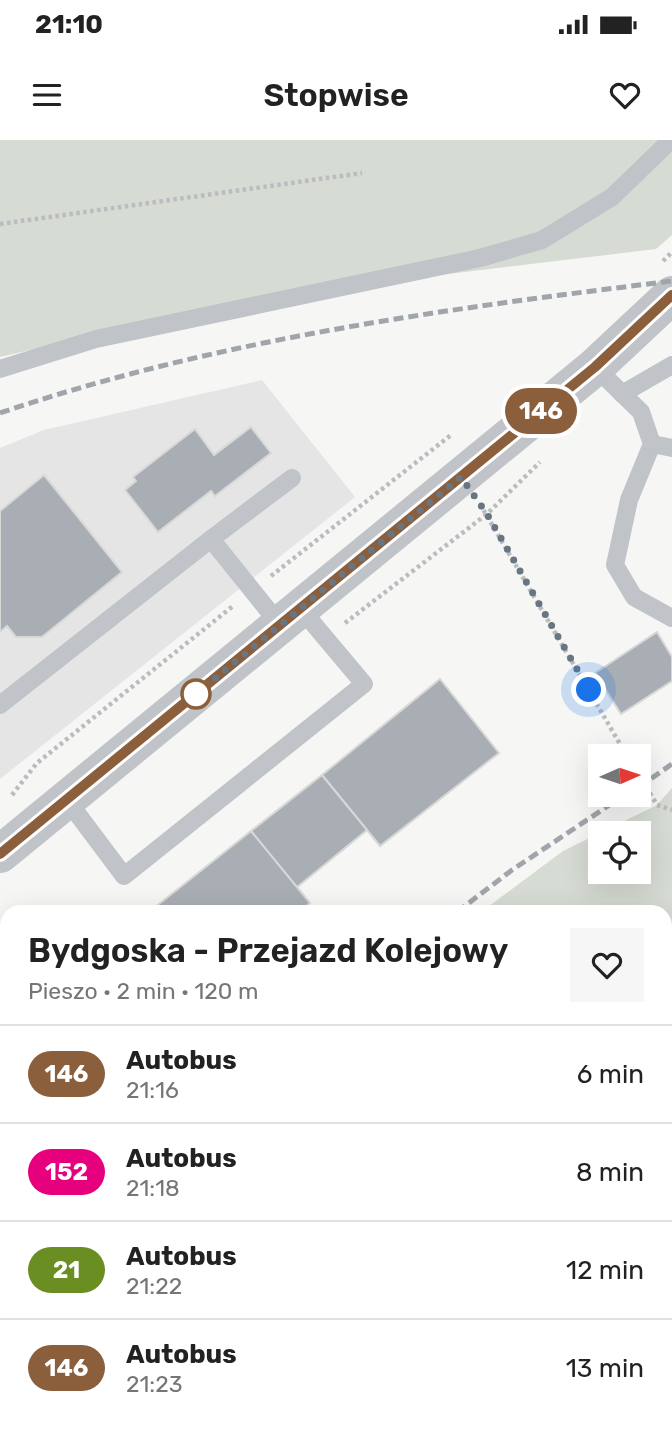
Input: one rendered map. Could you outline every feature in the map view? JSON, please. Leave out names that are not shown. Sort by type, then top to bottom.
[{"type":"street","points":[[0,854],[595,367],[663,282]]},
{"type":"lane","points":[[0,369],[96,339],[480,258],[542,240],[612,197],[671,140]]},
{"type":"lane","points":[[622,394],[672,365]]},
{"type":"lane","points":[[595,367],[641,412],[652,443],[629,500],[615,565],[634,597],[672,618]]},
{"type":"lane","points":[[652,443],[672,448]]},
{"type":"lane","points":[[0,705],[292,478]]},
{"type":"lane","points":[[67,800],[124,876],[363,684],[290,617],[252,590],[211,539]]},
{"type":"path","points":[[0,224],[362,173]]},
{"type":"path","points":[[663,282],[672,253]]},
{"type":"path","points":[[8,800],[37,764],[252,590],[452,434]]},
{"type":"path","points":[[461,477],[487,514],[620,744]]},
{"type":"path","points":[[651,795],[657,805],[672,810]]},
{"type":"shaded area","points":[[0,140],[672,140],[672,235],[656,249],[266,296],[0,357]]},
{"type":"shaded area","points":[[262,380],[355,497],[0,779],[0,448],[44,430]]},
{"type":"shaded area","points":[[672,788],[672,905],[490,905],[563,851],[588,839],[588,884],[651,884],[651,821],[624,821],[657,805]]},
{"type":"building","points":[[251,427],[271,453],[215,496],[211,491],[158,532],[125,490],[136,481],[133,477],[195,429],[214,455]]},
{"type":"building","points":[[44,475],[122,572],[42,637],[16,637],[7,626],[0,632],[0,511]]},
{"type":"building","points":[[657,632],[672,657],[672,681],[621,714],[595,673]]},
{"type":"building","points":[[440,679],[499,753],[380,846],[322,775]]},
{"type":"building","points":[[322,775],[367,830],[296,888],[251,831]]},
{"type":"building","points":[[251,831],[310,903],[308,905],[158,905]]},
{"type":"railway","points":[[0,413],[82,387],[249,346],[417,316],[672,281]]},
{"type":"railway","points":[[651,779],[672,764]]},
{"type":"railway","points":[[466,905],[512,870],[606,807]]},
{"type":"bus line","name":"146","points":[[0,854],[595,367],[672,295]]},
{"type":"route","points":[[196,694],[461,477],[487,514],[589,690]]}]
